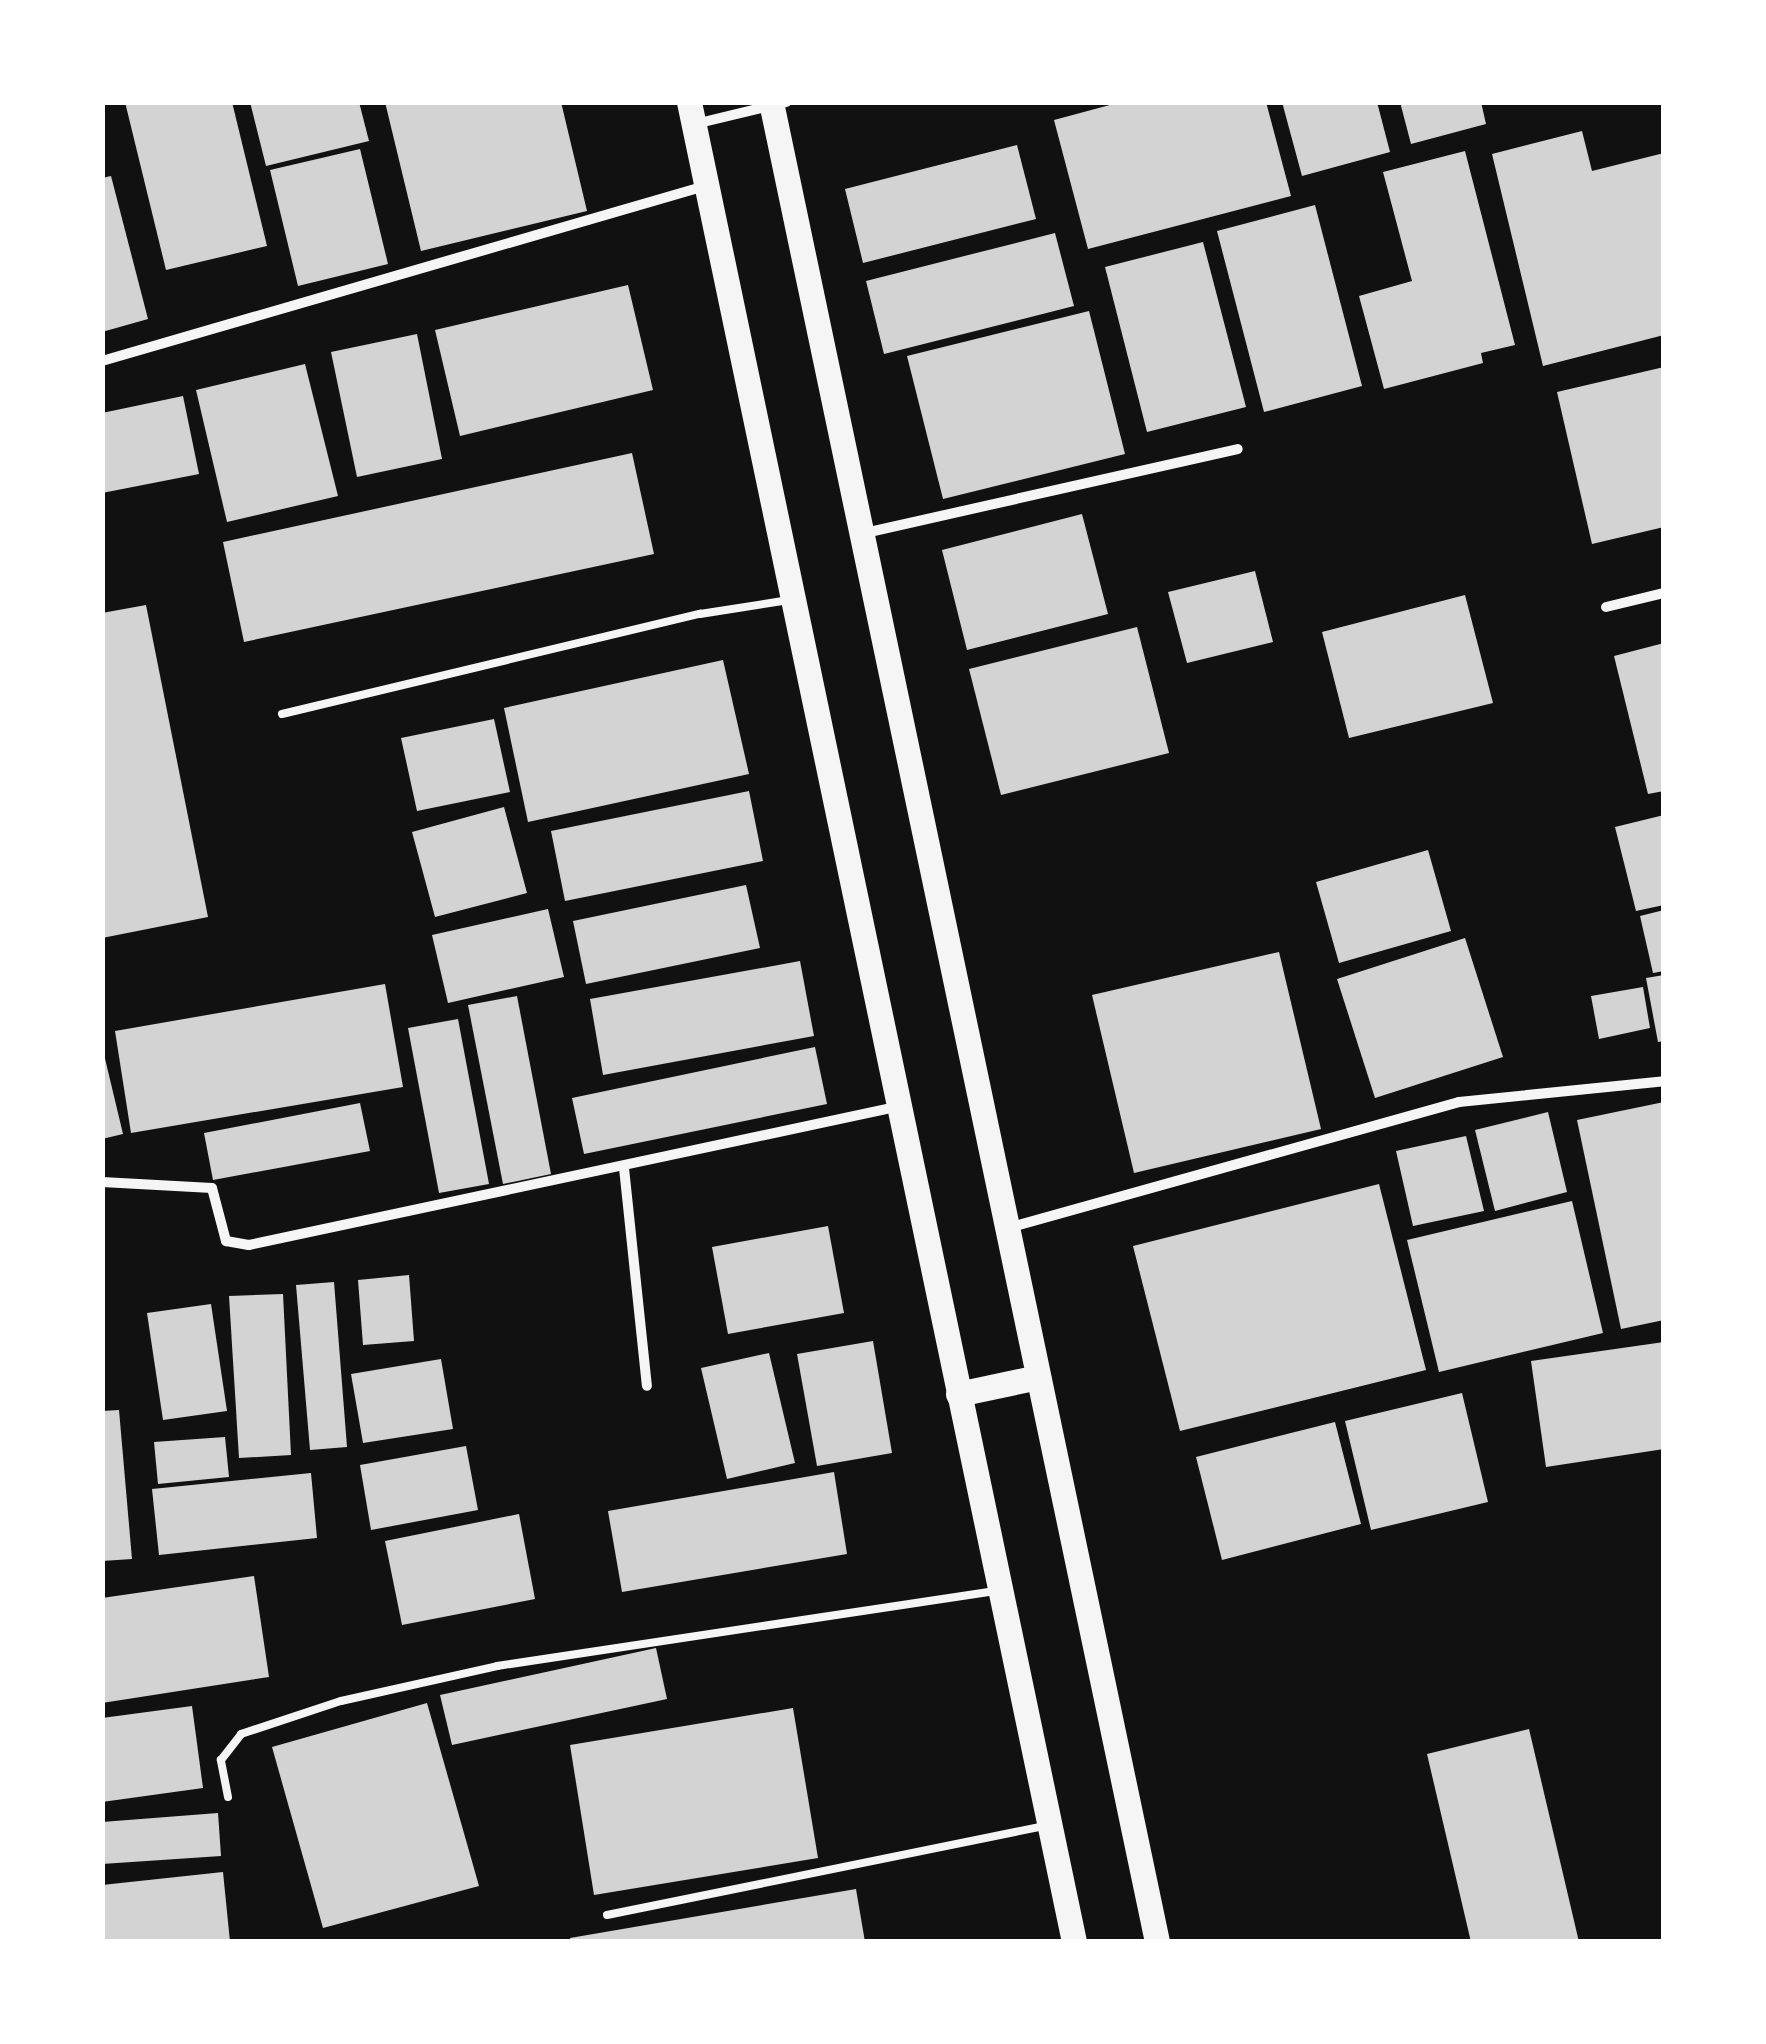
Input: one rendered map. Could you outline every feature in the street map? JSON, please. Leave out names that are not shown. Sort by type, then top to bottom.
[{"type":"main road","points":[[777,104],[859,534],[1157,1942]]},
{"type":"main road","points":[[691,113],[1074,1942]]},
{"type":"main road","points":[[958,1394],[1038,1377]]},
{"type":"street","points":[[691,113],[777,104]]},
{"type":"street","points":[[102,361],[704,186]]},
{"type":"street","points":[[859,534],[1238,449]]},
{"type":"street","points":[[1606,608],[1664,593]]},
{"type":"street","points":[[1004,1229],[1460,1102],[1664,1082]]},
{"type":"street","points":[[102,1182],[212,1188],[226,1241],[249,1245],[624,1168],[896,1106]]},
{"type":"street","points":[[624,1168],[647,1386]]},
{"type":"lane","points":[[282,714],[700,614],[793,600]]},
{"type":"lane","points":[[228,1797],[221,1760],[241,1734],[341,1701],[497,1666],[1000,1590]]},
{"type":"lane","points":[[607,1915],[1050,1826]]},
{"type":"building","points":[[125,102],[232,102],[267,246],[166,270]]},
{"type":"building","points":[[250,102],[359,102],[369,141],[266,166]]},
{"type":"building","points":[[385,102],[561,102],[587,211],[421,251]]},
{"type":"building","points":[[1121,102],[1266,102],[1291,196],[1088,249],[1054,120]]},
{"type":"building","points":[[1282,102],[1377,102],[1390,152],[1302,176]]},
{"type":"building","points":[[1400,102],[1481,102],[1486,124],[1411,144]]},
{"type":"building","points":[[1582,131],[1592,171],[1664,153],[1664,335],[1543,366],[1492,154]]},
{"type":"building","points":[[1017,145],[1036,219],[863,263],[845,189]]},
{"type":"building","points":[[360,149],[388,264],[298,286],[270,170]]},
{"type":"building","points":[[1465,151],[1515,345],[1481,353],[1483,363],[1384,389],[1359,296],[1412,281],[1383,172]]},
{"type":"building","points":[[111,176],[148,319],[102,332],[102,178]]},
{"type":"building","points":[[1315,205],[1362,386],[1264,412],[1217,231]]},
{"type":"building","points":[[1055,233],[1074,306],[884,354],[866,281]]},
{"type":"building","points":[[1203,242],[1246,407],[1147,432],[1105,267]]},
{"type":"building","points":[[628,285],[653,390],[460,436],[435,330]]},
{"type":"building","points":[[1089,311],[1125,454],[943,499],[907,356]]},
{"type":"building","points":[[417,334],[442,459],[357,477],[331,352]]},
{"type":"building","points":[[305,364],[338,496],[227,522],[196,390]]},
{"type":"building","points":[[1664,367],[1664,527],[1592,544],[1557,392]]},
{"type":"building","points":[[183,396],[199,474],[102,493],[102,413]]},
{"type":"building","points":[[632,453],[654,554],[244,642],[223,542]]},
{"type":"building","points":[[1082,514],[1108,614],[967,650],[942,550]]},
{"type":"building","points":[[1255,571],[1273,642],[1187,663],[1168,592]]},
{"type":"building","points":[[1465,595],[1493,703],[1349,738],[1322,632]]},
{"type":"building","points":[[146,605],[208,917],[102,938],[102,613]]},
{"type":"building","points":[[1137,627],[1169,753],[1001,795],[969,669]]},
{"type":"building","points":[[1664,643],[1664,791],[1648,794],[1614,656]]},
{"type":"building","points":[[723,660],[749,774],[528,822],[504,708]]},
{"type":"building","points":[[494,719],[510,792],[417,811],[401,738]]},
{"type":"building","points":[[749,791],[763,861],[565,901],[551,831]]},
{"type":"building","points":[[504,807],[527,893],[435,917],[412,832]]},
{"type":"building","points":[[1664,815],[1664,905],[1636,911],[1615,827]]},
{"type":"building","points":[[1428,850],[1451,931],[1339,963],[1316,882]]},
{"type":"building","points":[[746,885],[760,948],[586,984],[573,921]]},
{"type":"building","points":[[548,909],[564,977],[448,1003],[432,935]]},
{"type":"building","points":[[1664,910],[1664,971],[1653,973],[1640,916]]},
{"type":"building","points":[[1465,938],[1503,1057],[1375,1098],[1337,979]]},
{"type":"building","points":[[1279,952],[1321,1129],[1134,1173],[1092,995]]},
{"type":"building","points":[[800,961],[814,1036],[603,1075],[590,999]]},
{"type":"building","points":[[1664,975],[1664,1041],[1658,1042],[1646,978]]},
{"type":"building","points":[[385,984],[403,1087],[131,1133],[115,1031]]},
{"type":"building","points":[[1643,987],[1650,1028],[1599,1039],[1591,996]]},
{"type":"building","points":[[517,996],[551,1174],[503,1184],[468,1005]]},
{"type":"building","points":[[458,1019],[489,1184],[439,1193],[408,1028]]},
{"type":"building","points":[[102,1046],[123,1134],[102,1139]]},
{"type":"building","points":[[815,1047],[827,1104],[584,1154],[572,1098]]},
{"type":"building","points":[[1664,1102],[1664,1320],[1621,1329],[1577,1120]]},
{"type":"building","points":[[360,1103],[370,1151],[213,1180],[204,1133]]},
{"type":"building","points":[[1548,1112],[1567,1192],[1495,1211],[1475,1130]]},
{"type":"building","points":[[1466,1136],[1484,1211],[1413,1226],[1396,1151]]},
{"type":"building","points":[[1379,1184],[1426,1370],[1180,1431],[1133,1246]]},
{"type":"building","points":[[1572,1201],[1603,1333],[1439,1372],[1407,1240]]},
{"type":"building","points":[[828,1226],[844,1313],[728,1334],[712,1247]]},
{"type":"building","points":[[409,1275],[414,1341],[363,1345],[358,1280]]},
{"type":"building","points":[[334,1282],[347,1447],[310,1450],[296,1285]]},
{"type":"building","points":[[283,1294],[291,1455],[239,1458],[229,1296]]},
{"type":"building","points":[[211,1304],[227,1411],[163,1420],[147,1313]]},
{"type":"building","points":[[873,1341],[892,1453],[817,1466],[797,1354]]},
{"type":"building","points":[[1664,1342],[1664,1449],[1546,1467],[1531,1361]]},
{"type":"building","points":[[769,1353],[795,1463],[727,1479],[701,1368]]},
{"type":"building","points":[[441,1359],[453,1429],[363,1443],[351,1374]]},
{"type":"building","points":[[1462,1393],[1488,1502],[1371,1530],[1345,1421]]},
{"type":"building","points":[[119,1410],[132,1559],[102,1561],[102,1411]]},
{"type":"building","points":[[1335,1422],[1361,1524],[1222,1560],[1196,1457]]},
{"type":"building","points":[[225,1437],[229,1477],[158,1484],[154,1442]]},
{"type":"building","points":[[466,1446],[478,1510],[371,1530],[360,1465]]},
{"type":"building","points":[[834,1472],[847,1554],[622,1592],[608,1511]]},
{"type":"building","points":[[311,1473],[317,1538],[159,1555],[152,1489]]},
{"type":"building","points":[[519,1514],[535,1599],[402,1625],[385,1541]]},
{"type":"building","points":[[254,1576],[269,1677],[102,1703],[102,1598]]},
{"type":"building","points":[[656,1648],[667,1699],[452,1745],[440,1695]]},
{"type":"building","points":[[427,1703],[479,1886],[323,1928],[272,1747]]},
{"type":"building","points":[[192,1706],[203,1788],[102,1802],[102,1718]]},
{"type":"building","points":[[793,1708],[818,1858],[594,1895],[570,1745]]},
{"type":"building","points":[[1529,1729],[1579,1942],[1471,1942],[1427,1754]]},
{"type":"building","points":[[218,1813],[221,1856],[102,1864],[102,1822]]},
{"type":"building","points":[[223,1872],[230,1942],[102,1942],[102,1885]]},
{"type":"building","points":[[856,1889],[865,1942],[571,1942],[570,1938]]}]
